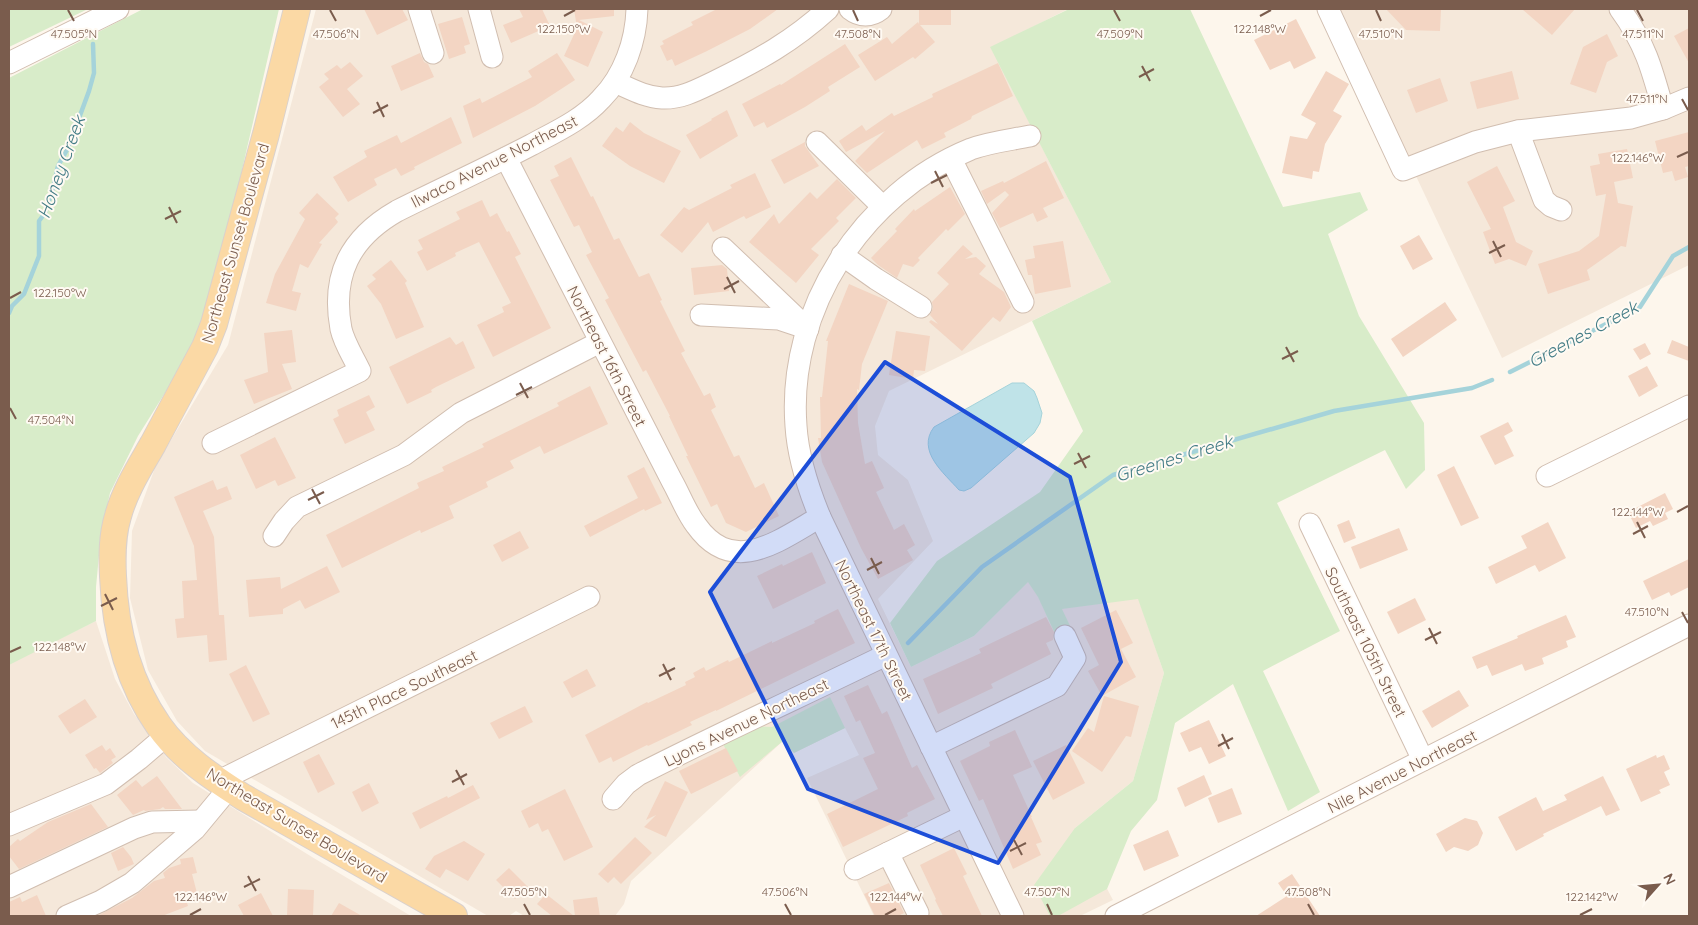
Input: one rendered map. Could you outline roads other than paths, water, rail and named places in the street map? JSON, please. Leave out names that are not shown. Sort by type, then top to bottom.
[{"type":"main road","name":"Northeast Sunset Boulevard","points":[[297,9],[266,134],[206,347],[129,487],[118,514],[112,536],[113,596],[117,625],[124,654],[145,702],[160,727],[181,751],[224,785],[454,916]]},
{"type":"street","points":[[9,63],[118,9]]},
{"type":"street","points":[[419,9],[433,52]]},
{"type":"street","points":[[479,9],[492,57]]},
{"type":"street","points":[[637,9],[637,20],[631,46],[615,82],[645,96],[663,98],[675,97],[691,92],[770,53],[791,40],[828,9]]},
{"type":"street","points":[[850,9],[854,12],[868,15],[874,14],[881,9]]},
{"type":"street","points":[[1328,9],[1403,170],[1475,142],[1518,131],[1631,118],[1663,109],[1689,98]]},
{"type":"street","points":[[1620,9],[1644,46],[1663,109]]},
{"type":"street","name":"Ilwaco Avenue Northeast","points":[[213,443],[360,371],[342,331],[339,301],[340,282],[354,247],[380,220],[506,158],[562,128],[586,113],[601,100],[615,82]]},
{"type":"street","points":[[1518,131],[1544,200],[1551,206],[1561,210]]},
{"type":"street","name":"Northeast 17th Street","points":[[1013,916],[820,518],[800,459],[795,398],[800,363],[808,329],[825,285],[854,238],[883,206],[909,185],[951,159],[972,149],[994,142],[1030,136]]},
{"type":"street","points":[[817,142],[883,206]]},
{"type":"street","name":"Northeast 16th Street","points":[[506,158],[695,524],[706,538],[718,546],[731,551],[753,551],[767,547],[820,518]]},
{"type":"street","points":[[951,159],[1023,302]]},
{"type":"street","points":[[724,248],[808,329]]},
{"type":"street","points":[[842,255],[921,307]]},
{"type":"street","points":[[701,315],[779,319],[808,329]]},
{"type":"street","points":[[274,536],[297,507],[404,455],[461,413],[600,342]]},
{"type":"street","points":[[1548,476],[1689,406]]},
{"type":"street","name":"Southeast 105th Street","points":[[1310,524],[1423,760]]},
{"type":"street","name":"145th Place Southeast","points":[[224,785],[589,597]]},
{"type":"street","name":"Nile Avenue Northeast","points":[[1120,915],[1689,625]]},
{"type":"street","points":[[931,747],[1058,686],[1075,658],[1065,636]]},
{"type":"street","name":"Lyons Avenue Northeast","points":[[613,800],[626,784],[638,775],[722,732],[782,706],[886,655]]},
{"type":"street","points":[[9,825],[106,784],[139,759],[166,734]]},
{"type":"street","points":[[67,916],[101,901],[132,883],[195,829],[224,785]]},
{"type":"street","points":[[855,869],[964,816]]},
{"type":"street","points":[[9,887],[134,828],[152,822],[201,821]]},
{"type":"street","points":[[888,853],[918,913]]},
{"type":"water","points":[[1012,383],[1024,383],[1034,391],[1042,413],[1040,423],[1034,433],[971,488],[964,491],[959,490],[934,461],[928,445],[929,436],[934,427]]},
{"type":"waterway","name":"Honey Creek","points":[[9,313],[12,306],[24,294],[39,256],[39,221],[45,213],[58,166],[68,148],[89,91],[94,73],[93,44]]},
{"type":"waterway","name":"Greenes Creek","points":[[1510,372],[1640,307],[1673,256],[1689,247]]},
{"type":"waterway","name":"Greenes Creek","points":[[908,643],[982,567],[1113,475],[1334,411],[1472,388],[1492,380]]}]
